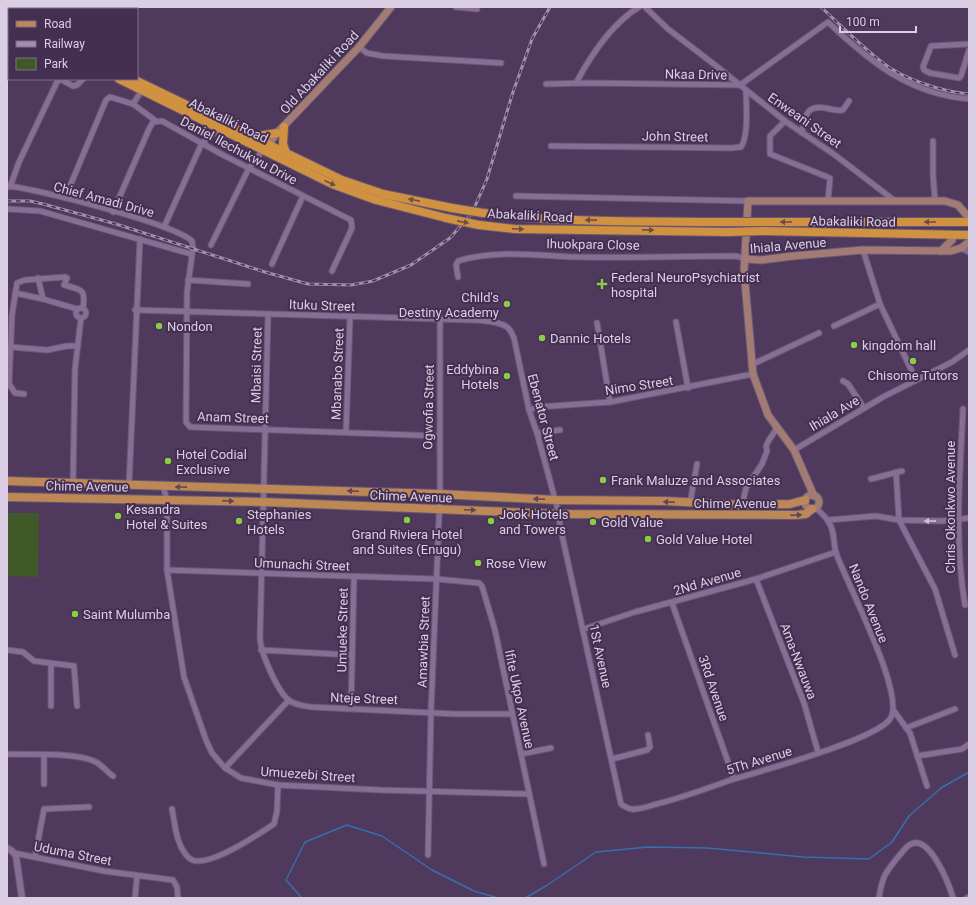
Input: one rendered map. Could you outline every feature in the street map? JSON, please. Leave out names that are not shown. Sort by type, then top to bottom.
[{"type":"highway","name":"Abakaliki Road","points":[[121,80],[220,129],[287,155],[361,187],[452,208],[527,218],[566,220],[761,222],[966,219]]},
{"type":"highway","name":"Abakaliki Road","points":[[135,80],[250,137],[266,148],[344,189],[376,200],[479,225],[515,229],[969,236]]},
{"type":"highway","points":[[284,127],[283,144],[287,155]]},
{"type":"highway","points":[[250,137],[277,133]]},
{"type":"main road","name":"Old Abakaliki Road","points":[[266,148],[277,133],[359,47],[391,7]]},
{"type":"main road","points":[[746,259],[748,202],[936,200],[955,203],[966,219]]},
{"type":"main road","points":[[942,251],[952,240],[953,235]]},
{"type":"main road","name":"Ihiala Avenue","points":[[814,508],[818,503],[807,476],[794,450],[777,428],[761,401],[753,374],[751,365],[744,271],[746,259],[761,260],[863,250],[942,251],[961,248],[969,242]]},
{"type":"main road","points":[[807,476],[807,507],[814,508]]},
{"type":"main road","name":"Chime Avenue","points":[[7,481],[264,488],[742,506],[790,504],[806,499]]},
{"type":"main road","points":[[806,499],[814,496]]},
{"type":"main road","name":"Chime Avenue","points":[[7,497],[264,502],[559,514],[796,515],[806,514],[814,508]]},
{"type":"street","points":[[456,7],[477,9]]},
{"type":"street","points":[[576,83],[596,50],[627,14],[639,7]]},
{"type":"street","name":"Enweani Street","points":[[645,7],[668,29],[785,121],[836,155],[895,201]]},
{"type":"street","name":"Nkaa Drive","points":[[546,84],[740,85],[828,22],[860,53],[890,74],[912,86],[957,98],[969,99]]},
{"type":"street","points":[[969,44],[931,46],[926,56],[924,70],[930,74],[959,78],[961,76],[969,50]]},
{"type":"street","points":[[359,47],[367,53],[383,56],[501,63]]},
{"type":"street","points":[[8,187],[36,125],[59,80]]},
{"type":"street","points":[[62,80],[73,86],[77,85],[82,80]]},
{"type":"street","points":[[133,104],[142,90]]},
{"type":"street","name":"John Street","points":[[551,146],[741,147],[744,142],[746,131],[746,90]]},
{"type":"street","name":"Daniel Ilechukwu Drive","points":[[64,198],[106,100],[110,97],[117,98],[133,104],[156,121],[162,121],[352,222],[352,228],[332,271]]},
{"type":"street","points":[[802,133],[804,118],[810,109],[843,110],[849,102]]},
{"type":"street","points":[[113,212],[149,129],[156,121]]},
{"type":"street","points":[[785,121],[770,136],[770,154],[830,178],[828,201]]},
{"type":"street","points":[[164,227],[202,143],[220,129]]},
{"type":"street","points":[[933,141],[933,175],[936,200]]},
{"type":"street","points":[[211,245],[249,168],[266,148]]},
{"type":"street","name":"Chief Amadi Drive","points":[[8,187],[64,198],[113,212],[164,227],[192,241]]},
{"type":"street","points":[[272,264],[303,196]]},
{"type":"street","points":[[516,196],[748,202]]},
{"type":"street","points":[[7,209],[40,211],[191,254]]},
{"type":"street","points":[[129,485],[135,310],[140,239]]},
{"type":"street","name":"Anam Street","points":[[192,241],[188,280],[187,311],[187,425],[190,427],[206,428],[439,436]]},
{"type":"street","points":[[961,248],[969,252]]},
{"type":"street","points":[[863,250],[880,304],[916,380]]},
{"type":"street","name":"Ihuokpara Close","points":[[458,278],[456,264],[458,261],[520,253],[579,257],[736,256],[746,259]]},
{"type":"street","points":[[38,278],[43,299]]},
{"type":"street","points":[[24,394],[18,395],[10,388],[15,293],[19,281],[38,278],[67,278],[64,285],[78,287],[83,292],[80,309],[76,315],[81,318]]},
{"type":"street","points":[[188,280],[248,284]]},
{"type":"street","points":[[15,293],[85,311],[85,315],[81,318],[76,359],[73,482]]},
{"type":"street","points":[[834,326],[880,304]]},
{"type":"street","name":"Ituku Street","points":[[135,310],[350,318],[440,319],[488,322],[501,324],[507,327]]},
{"type":"street","name":"Mbaisi Street","points":[[264,502],[268,315]]},
{"type":"street","name":"Mbanabo Street","points":[[346,432],[350,318]]},
{"type":"street","name":"Ogwofia Street","points":[[440,319],[440,494]]},
{"type":"street","points":[[676,322],[688,388]]},
{"type":"street","points":[[597,323],[610,402]]},
{"type":"street","name":"Ebenator Street","points":[[507,327],[512,332],[514,338],[529,410],[537,433],[559,514]]},
{"type":"street","points":[[751,365],[819,333]]},
{"type":"street","points":[[11,347],[47,350],[67,346],[78,346]]},
{"type":"street","name":"Ihiala Ave","points":[[794,450],[864,408],[952,362],[969,350]]},
{"type":"street","name":"Nimo Street","points":[[529,410],[538,407],[610,402],[688,388],[753,374]]},
{"type":"street","points":[[843,381],[848,384],[864,408]]},
{"type":"street","name":"Chris Okonkwo Avenue","points":[[963,409],[959,519],[961,580],[965,605]]},
{"type":"street","points":[[742,506],[746,488],[762,464],[770,436],[777,428]]},
{"type":"street","points":[[537,433],[560,430]]},
{"type":"street","points":[[690,503],[697,464]]},
{"type":"street","points":[[871,479],[899,472],[899,520],[935,589],[954,654]]},
{"type":"street","name":"Umuezebi Street","points":[[163,486],[167,500],[167,570],[184,677],[206,740],[212,753],[225,768],[241,778],[278,785],[380,790],[430,790],[529,794]]},
{"type":"street","name":"Amawbia Street","points":[[428,855],[431,711],[440,494]]},
{"type":"street","points":[[225,768],[289,700],[264,660],[261,650],[261,573],[264,502]]},
{"type":"street","name":"Nando Avenue","points":[[814,508],[828,520],[832,528],[836,552],[861,608],[882,665],[893,699],[894,711]]},
{"type":"street","name":"1St Avenue","points":[[559,514],[621,804]]},
{"type":"street","points":[[828,520],[876,516],[899,520],[969,518]]},
{"type":"street","name":"2Nd Avenue","points":[[584,629],[635,612],[756,579],[836,552]]},
{"type":"street","name":"Umunachi Street","points":[[167,570],[436,579]]},
{"type":"street","name":"Umueke Street","points":[[351,708],[354,577]]},
{"type":"street","name":"Ifite Ukpo Avenue","points":[[436,579],[474,581],[482,586],[495,630],[544,864]]},
{"type":"street","name":"Ama-Nwauwa","points":[[756,579],[804,703],[818,752]]},
{"type":"street","name":"3Rd Avenue","points":[[672,603],[734,779]]},
{"type":"street","points":[[7,650],[20,651],[34,661],[74,666],[77,706]]},
{"type":"street","points":[[261,650],[352,655]]},
{"type":"street","points":[[50,664],[51,706]]},
{"type":"street","name":"Nteje Street","points":[[289,700],[311,707],[431,711],[455,714],[512,714]]},
{"type":"street","points":[[906,728],[955,710]]},
{"type":"street","points":[[894,711],[906,728],[918,756],[927,786]]},
{"type":"street","name":"5Th Avenue","points":[[621,804],[635,809],[660,804],[734,779],[796,761],[875,730],[890,719],[894,711]]},
{"type":"street","points":[[612,759],[647,750],[650,747],[648,735]]},
{"type":"street","points":[[918,756],[962,749],[969,744]]},
{"type":"street","points":[[520,754],[551,748]]},
{"type":"street","points":[[7,754],[60,755],[95,762],[113,776]]},
{"type":"street","points":[[44,755],[44,784]]},
{"type":"street","points":[[172,809],[176,833],[186,854],[192,860],[201,860],[233,850],[274,824],[277,811],[278,785]]},
{"type":"street","points":[[35,857],[44,809],[89,807]]},
{"type":"street","points":[[879,898],[881,883],[886,873],[907,847],[912,843],[917,843],[923,844],[929,849],[944,875],[953,898]]},
{"type":"street","name":"Uduma Street","points":[[7,848],[14,853],[137,876],[175,881],[178,886],[178,898]]},
{"type":"street","points":[[14,853],[22,898]]},
{"type":"street","points":[[135,898],[137,876]]},
{"type":"green space","points":[[7,513],[39,513],[38,577],[7,576]]},
{"type":"waterway","points":[[525,898],[546,886],[596,852],[648,847],[708,848],[803,857],[869,859],[892,842],[909,816],[941,788],[969,772]]},
{"type":"waterway","points":[[302,898],[286,880],[305,842],[347,825],[382,836],[432,870],[474,891],[498,898]]},
{"type":"railway","points":[[7,201],[30,201],[116,224],[265,272],[308,284],[351,285],[373,281],[411,265],[450,238],[472,213],[487,179],[512,95],[532,39],[550,7]]},
{"type":"railway","points":[[821,7],[851,36],[891,69],[936,88],[969,94]]},
{"type":"place","name":"Federal NeuroPsychiatrist hospital","points":[[602,284]]},
{"type":"place","name":"Child's Destiny Academy","points":[[507,304]]},
{"type":"place","name":"Nondon","points":[[159,326]]},
{"type":"place","name":"Dannic Hotels","points":[[542,338]]},
{"type":"place","name":"kingdom hall","points":[[854,345]]},
{"type":"place","name":"Chisome Tutors","points":[[913,361]]},
{"type":"place","name":"Eddybina Hotels","points":[[507,376]]},
{"type":"place","name":"Hotel Codial Exclusive","points":[[168,461]]},
{"type":"place","name":"Frank Maluze and Associates","points":[[603,480]]},
{"type":"place","name":"Kesandra Hotel & Suites","points":[[118,516]]},
{"type":"place","name":"Grand Riviera Hotel and Suites (Enugu)","points":[[407,520]]},
{"type":"place","name":"Stephanies Hotels","points":[[239,521]]},
{"type":"place","name":"Jook Hotels and Towers","points":[[491,521]]},
{"type":"place","name":"Gold Value","points":[[593,522]]},
{"type":"place","name":"Gold Value Hotel","points":[[648,539]]},
{"type":"place","name":"Rose View","points":[[478,563]]},
{"type":"place","name":"Saint Mulumba","points":[[75,614]]}]
